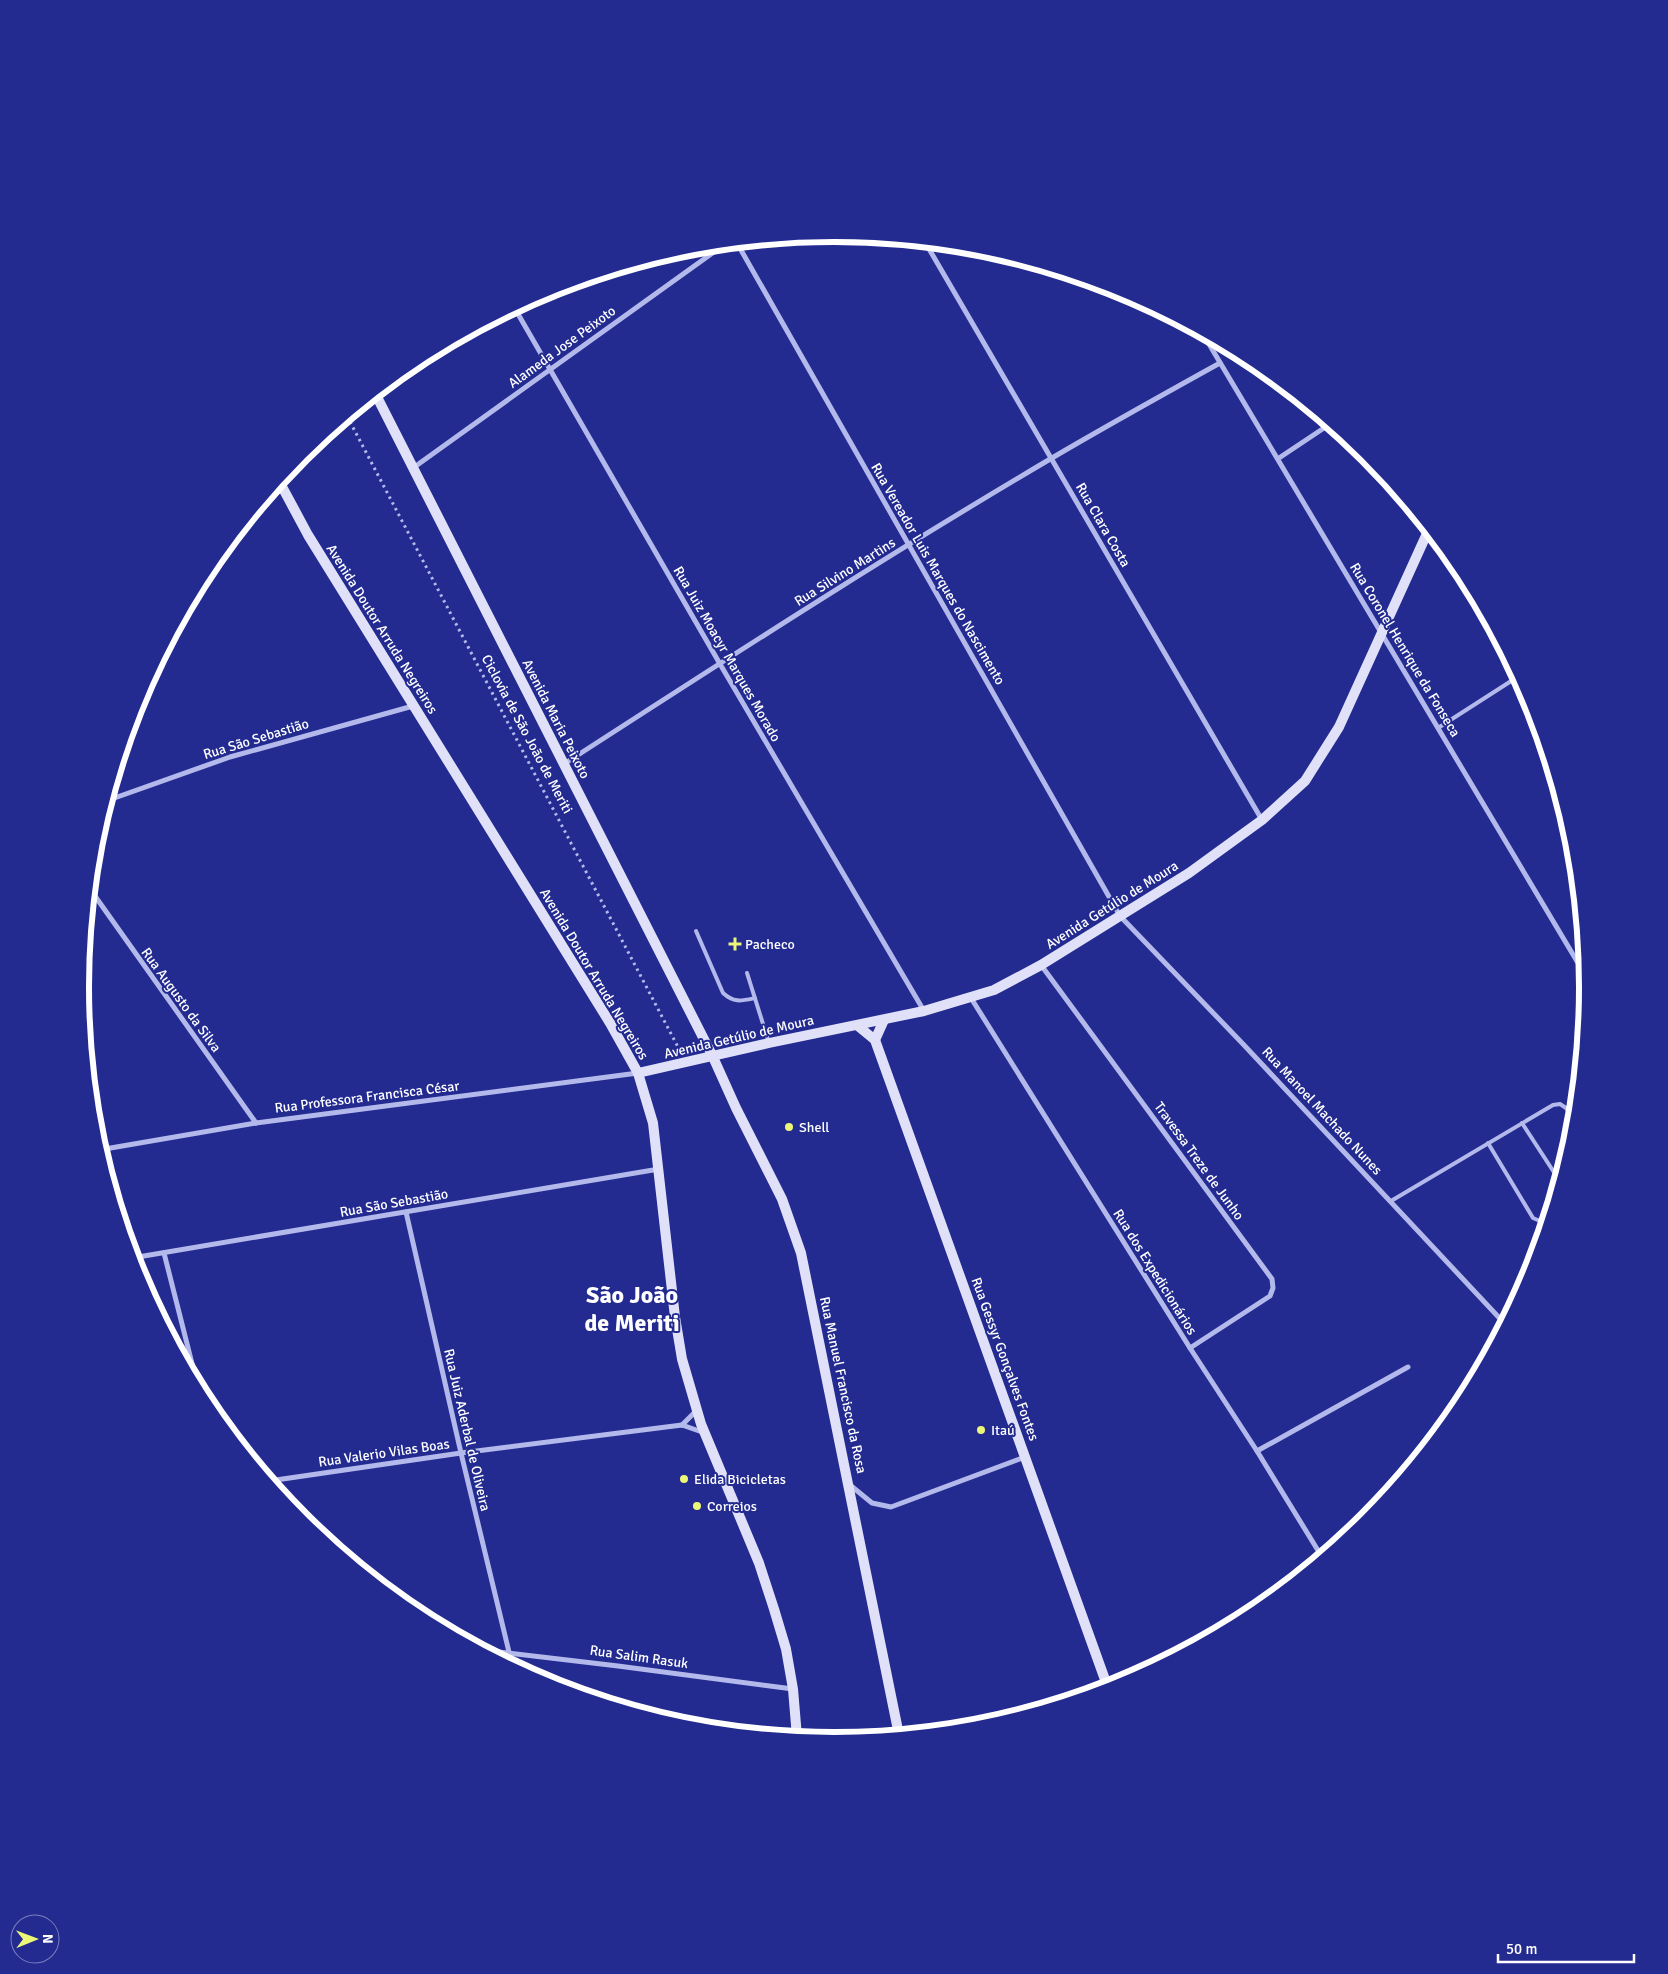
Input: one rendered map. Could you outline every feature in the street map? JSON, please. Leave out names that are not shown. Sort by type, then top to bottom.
[{"type":"main road","name":"Avenida Maria Peixoto","points":[[377,398],[713,1057]]},
{"type":"main road","name":"Avenida Doutor Arruda Negreiros","points":[[282,487],[308,535],[610,1023],[638,1073],[653,1123],[675,1318],[682,1359],[706,1434],[762,1572],[786,1649],[793,1689],[797,1731]]},
{"type":"main road","name":"Avenida Getúlio de Moura","points":[[638,1073],[769,1043],[858,1026],[971,998],[1017,979],[1189,873],[1262,820],[1305,781],[1320,760],[1339,727],[1427,535]]},
{"type":"main road","points":[[858,1026],[875,1040],[884,1020]]},
{"type":"main road","name":"Rua Gessyr Gonçalves Fontes","points":[[875,1040],[1106,1681]]},
{"type":"main road","name":"Rua Manuel Francisco da Rosa","points":[[713,1057],[736,1108],[782,1199],[801,1253],[898,1729]]},
{"type":"street","name":"Rua Vereador Luis Marques do Nascimento","points":[[740,248],[1120,916]]},
{"type":"street","name":"Rua Clara Costa","points":[[928,248],[1262,820]]},
{"type":"street","name":"Alameda Jose Peixoto","points":[[412,469],[714,252]]},
{"type":"street","name":"Rua Juiz Moacyr Marques Morado","points":[[517,313],[924,1011]]},
{"type":"street","name":"Rua Coronel Henrique da Fonseca","points":[[1208,343],[1279,458],[1381,635],[1579,964]]},
{"type":"street","name":"Rua Silvino Martins","points":[[564,764],[910,545],[1052,458],[1220,362]]},
{"type":"street","points":[[1279,458],[1325,427]]},
{"type":"street","name":"Rua São Sebastião","points":[[113,799],[230,757],[414,706]]},
{"type":"street","name":"Rua Augusto da Silva","points":[[94,895],[256,1123]]},
{"type":"street","name":"Rua Manoel Machado Nunes","points":[[1120,916],[1244,1044],[1501,1319]]},
{"type":"street","name":"Travessa Treze de Junho","points":[[1041,965],[1272,1279],[1273,1288],[1270,1296],[1190,1348]]},
{"type":"street","name":"Rua dos Expedicionários","points":[[971,998],[1319,1552]]},
{"type":"street","name":"Rua Professora Francisca César","points":[[107,1149],[256,1123],[638,1073]]},
{"type":"street","name":"Rua São Sebastião","points":[[139,1257],[659,1168]]},
{"type":"street","name":"Rua Juiz Aderbal de Oliveira","points":[[406,1212],[509,1652]]},
{"type":"street","points":[[164,1253],[193,1366]]},
{"type":"street","points":[[1257,1451],[1408,1366]]},
{"type":"street","points":[[682,1425],[697,1410]]},
{"type":"street","name":"Rua Valerio Vilas Boas","points":[[276,1480],[461,1453],[682,1425],[706,1434]]},
{"type":"street","points":[[849,1485],[872,1503],[891,1507],[1026,1457]]},
{"type":"street","name":"Rua Salim Rasuk","points":[[497,1651],[793,1689]]},
{"type":"lane","points":[[1438,728],[1513,680]]},
{"type":"lane","points":[[696,931],[723,993],[729,999],[738,1002],[755,998]]},
{"type":"lane","points":[[747,973],[769,1043]]},
{"type":"lane","points":[[1392,1201],[1552,1105],[1560,1104],[1568,1112]]},
{"type":"lane","points":[[1522,1123],[1556,1173]]},
{"type":"lane","points":[[1488,1143],[1533,1218],[1542,1221]]},
{"type":"path","name":"Ciclovia de São João de Meriti","points":[[350,421],[687,1063]]},
{"type":"place","name":"Pacheco","points":[[735,944]]},
{"type":"place","name":"Shell","points":[[789,1127]]},
{"type":"place","name":"Itaú","points":[[981,1430]]},
{"type":"place","name":"Elida Bicicletas","points":[[684,1479]]},
{"type":"place","name":"Correios","points":[[697,1506]]},
{"type":"district","name":"São João de Meriti","points":[[632,1309]]}]
